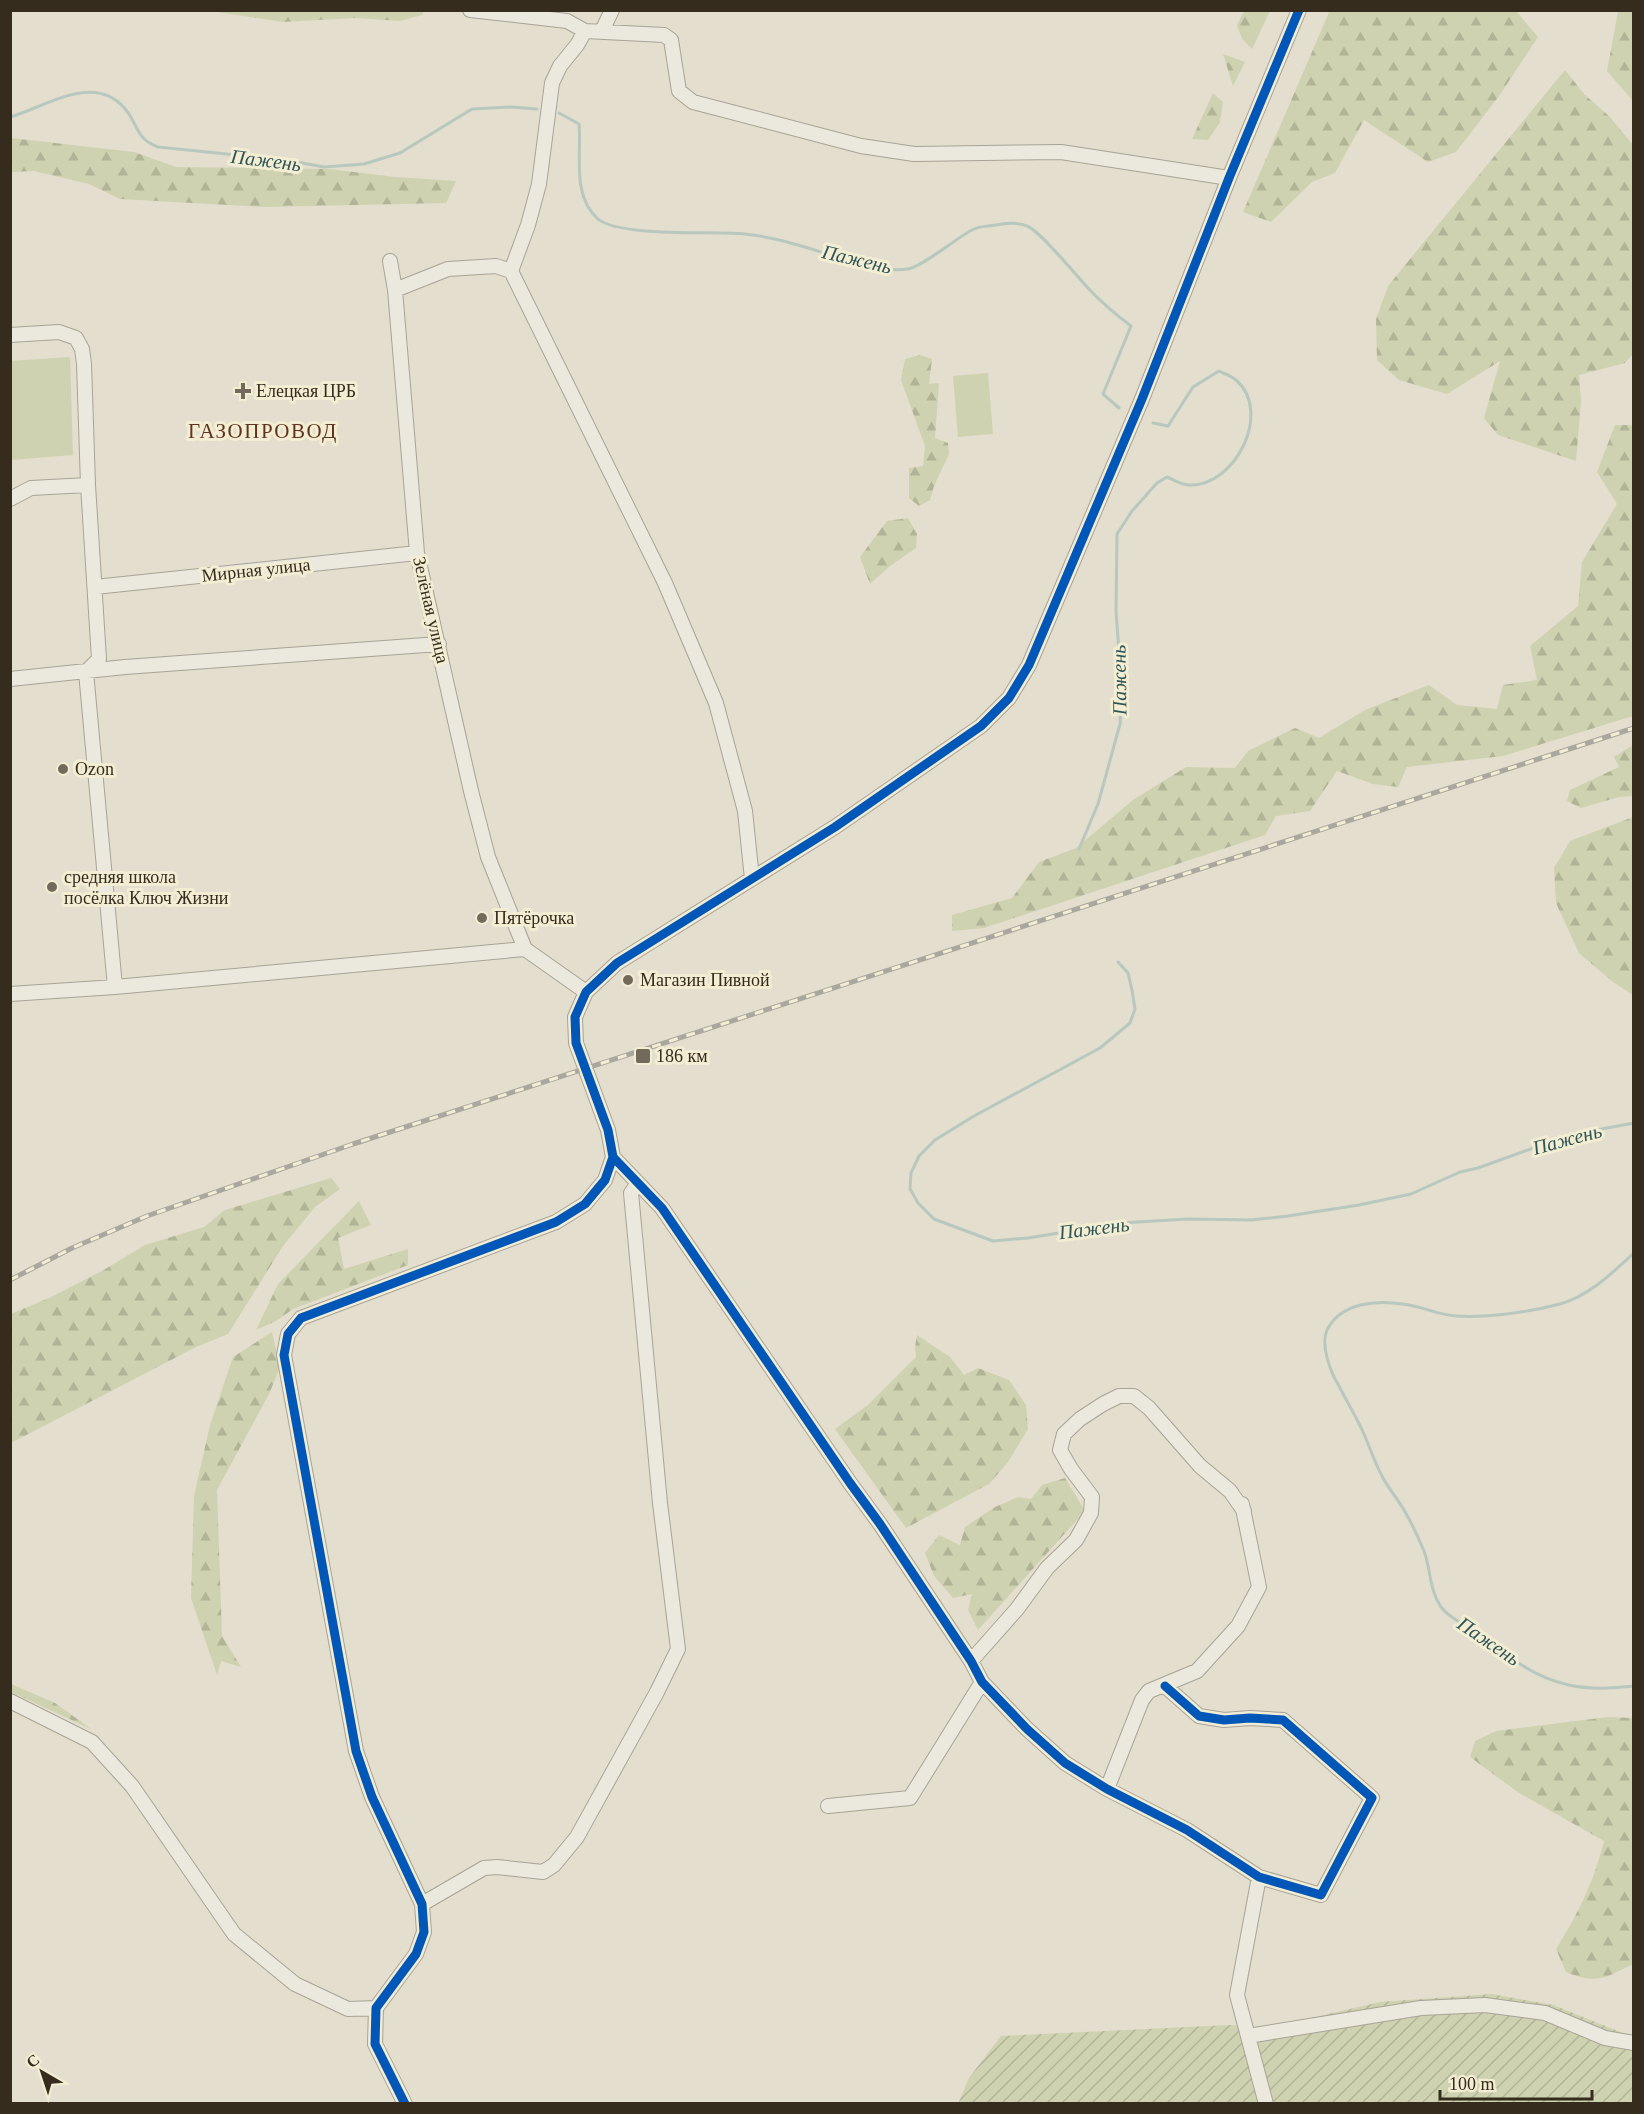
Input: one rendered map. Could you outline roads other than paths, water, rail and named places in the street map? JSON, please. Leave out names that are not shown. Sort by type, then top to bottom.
[{"type":"street","points":[[470,10],[567,21],[585,31],[664,35],[671,40],[679,91],[693,102],[861,146],[914,154],[1061,152],[1229,178]]},
{"type":"street","points":[[602,31],[612,10]]},
{"type":"street","points":[[405,2103],[375,2044],[376,2008],[417,1954],[424,1932],[422,1904],[372,1797],[356,1752],[284,1355],[288,1334],[302,1318],[556,1222],[585,1204],[605,1180],[613,1157],[608,1130],[576,1043],[575,1017],[586,992],[617,963],[835,827],[938,757],[981,726],[1009,698],[1029,665],[1129,430],[1229,178],[1299,10]]},
{"type":"street","points":[[510,271],[528,225],[539,184],[552,83],[585,31]]},
{"type":"street","name":"Зелёная улица","points":[[390,261],[395,290],[417,553],[488,857],[525,949]]},
{"type":"street","points":[[395,290],[448,269],[496,266],[510,271],[665,582],[716,703],[745,811],[752,879]]},
{"type":"street","points":[[10,335],[59,332],[76,339],[82,349],[99,659],[86,672]]},
{"type":"street","points":[[10,499],[31,488],[88,485]]},
{"type":"street","name":"Мирная улица","points":[[94,587],[417,553]]},
{"type":"street","points":[[10,679],[439,644]]},
{"type":"street","points":[[86,672],[115,987]]},
{"type":"street","points":[[10,994],[115,987],[525,949],[586,992]]},
{"type":"street","points":[[613,1157],[662,1208],[880,1524],[971,1661],[982,1682],[1027,1729],[1065,1763],[1107,1789],[1187,1830],[1259,1877],[1322,1895],[1372,1798],[1283,1720],[1250,1718],[1224,1720],[1199,1716],[1165,1686]]},
{"type":"street","points":[[422,1904],[484,1868],[497,1867],[543,1872],[554,1865],[577,1837],[657,1692],[678,1649],[660,1503],[632,1193],[638,1183]]},
{"type":"street","points":[[971,1661],[1017,1609],[1047,1568],[1076,1540],[1091,1513],[1092,1497],[1060,1450],[1064,1434],[1080,1419],[1103,1404],[1119,1396],[1134,1396],[1149,1408],[1200,1466],[1230,1491],[1244,1511]]},
{"type":"street","points":[[1107,1789],[1142,1700],[1149,1691],[1197,1671],[1238,1626],[1259,1587],[1240,1490]]},
{"type":"street","points":[[828,1806],[910,1798],[982,1682]]},
{"type":"street","points":[[10,1701],[92,1742],[132,1786],[234,1934],[295,1984],[348,2009],[376,2008]]},
{"type":"street","points":[[1259,1877],[1237,1995],[1266,2103]]},
{"type":"street","points":[[1248,2036],[1421,2008],[1485,2005],[1545,2013],[1605,2038],[1634,2043]]},
{"type":"waterway","name":"Пажень","points":[[10,117],[70,95],[85,92],[100,93],[114,99],[126,110],[141,136],[158,147],[286,160],[324,167],[364,164],[400,153],[472,109],[511,107],[537,109]]},
{"type":"waterway","name":"Пажень","points":[[559,113],[579,124],[581,186],[590,209],[598,219],[609,225],[625,229],[759,236],[855,262],[895,270],[915,267],[976,228],[1008,223],[1027,226],[1049,244],[1098,298],[1131,326],[1103,394],[1119,408]]},
{"type":"waterway","name":"Пажень","points":[[1079,849],[1098,804],[1120,724],[1122,692],[1116,611],[1117,534],[1132,511],[1157,483],[1167,477],[1189,485],[1206,482],[1221,474],[1234,461],[1244,445],[1250,428],[1251,410],[1246,394],[1236,380],[1219,371],[1193,387],[1168,426],[1153,423]]},
{"type":"waterway","name":"Пажень","points":[[1118,962],[1128,973],[1132,990],[1135,1009],[1130,1023],[1100,1048],[974,1116],[935,1140],[919,1156],[911,1173],[910,1189],[918,1203],[934,1219],[993,1241],[1028,1238],[1121,1223],[1188,1219],[1251,1220],[1288,1216],[1411,1194],[1460,1172],[1478,1168],[1569,1135],[1634,1123]]},
{"type":"waterway","name":"Пажень","points":[[1634,1253],[1590,1290],[1560,1304],[1508,1314],[1468,1316],[1449,1315],[1403,1304],[1371,1303],[1350,1308],[1341,1314],[1333,1321],[1325,1336],[1327,1359],[1333,1374],[1361,1428],[1382,1476],[1407,1515],[1426,1558],[1434,1594],[1446,1613],[1490,1638],[1510,1657],[1525,1667],[1554,1681],[1584,1687],[1634,1686]]},
{"type":"railway","points":[[10,1280],[72,1248],[147,1216],[353,1144],[1634,728]]},
{"type":"place","name":"Елецкая ЦРБ","points":[[243,391]]},
{"type":"place","name":"Ozon","points":[[63,769]]},
{"type":"place","name":"средняя школа посёлка Ключ Жизни","points":[[52,887]]},
{"type":"place","name":"Пятёрочка","points":[[482,918]]},
{"type":"place","name":"Магазин Пивной","points":[[628,980]]},
{"type":"place","name":"186 км","points":[[643,1056]]},
{"type":"district","name":"ГАЗОПРОВОД","points":[[263,431]]}]
